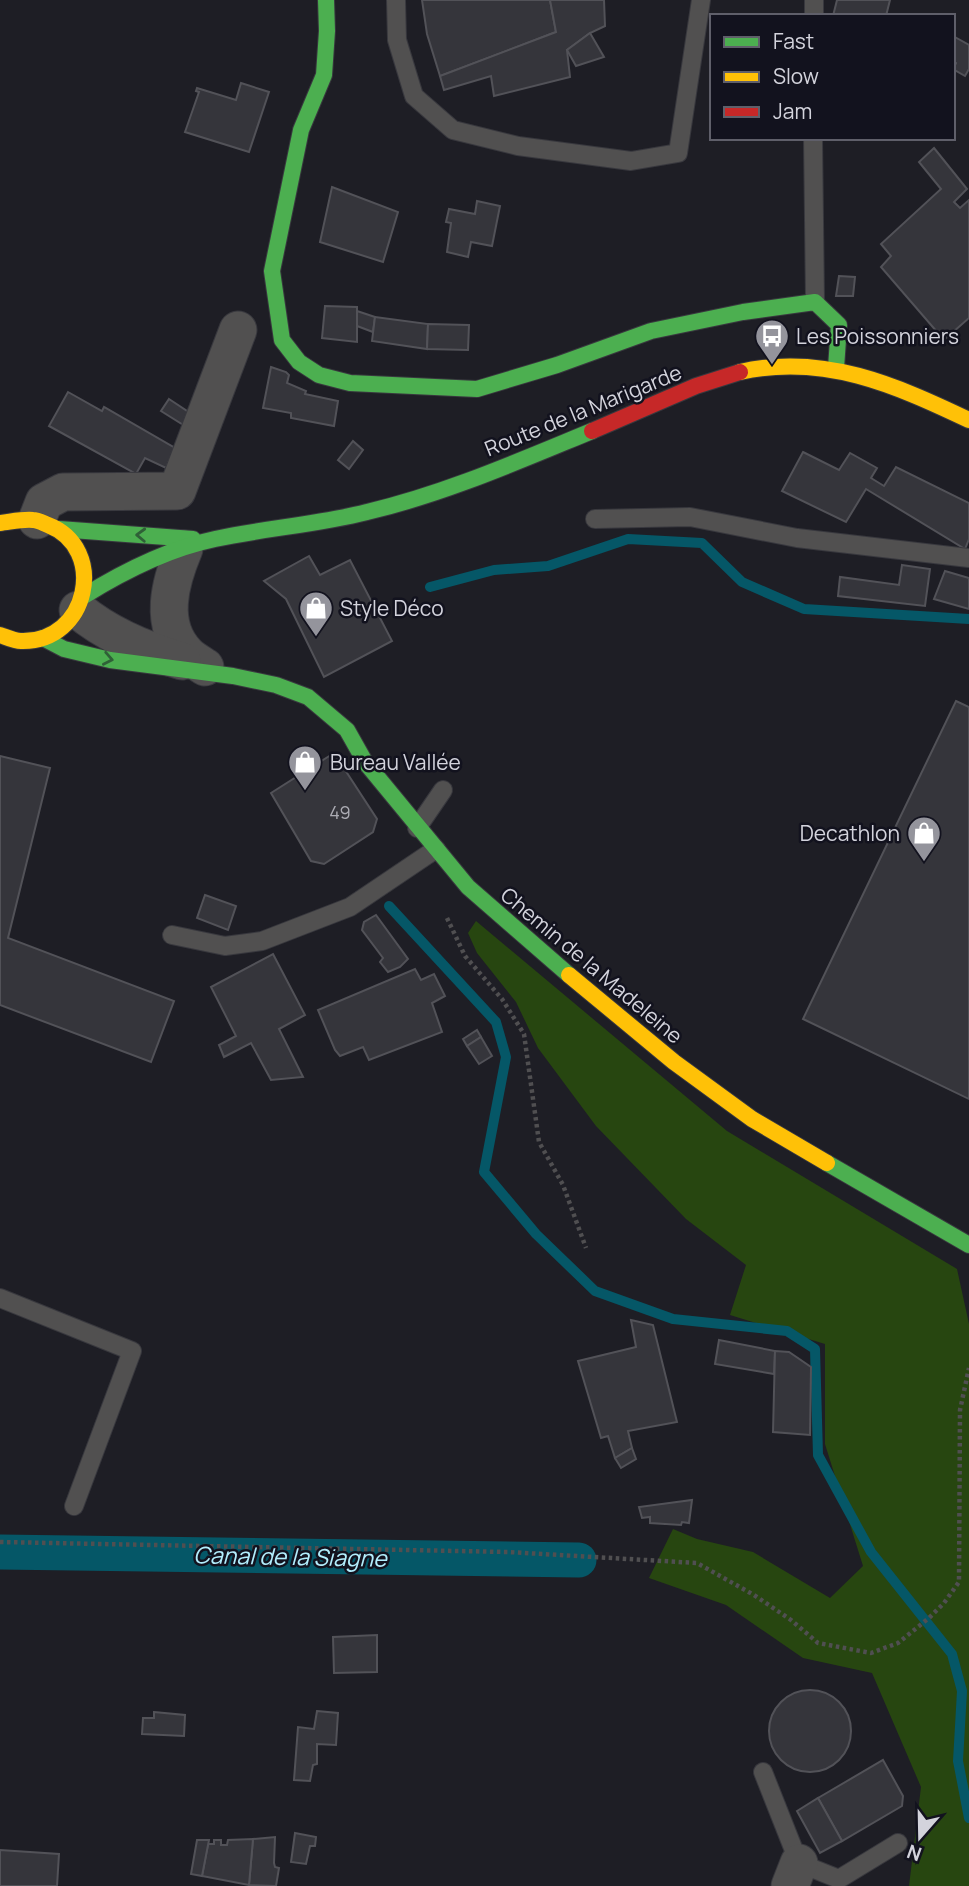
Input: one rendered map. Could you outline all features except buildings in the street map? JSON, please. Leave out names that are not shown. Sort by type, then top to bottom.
[{"type":"street","points":[[326,0],[324,75],[301,130],[272,271],[282,340],[299,362],[319,375],[350,383],[477,389],[557,365],[651,331],[743,312],[815,302],[839,325],[836,368]]},
{"type":"street","points":[[219,672],[150,651],[91,621],[81,603],[86,577],[82,558],[73,541],[28,523],[44,502],[63,492],[177,491],[237,330]]},
{"type":"street","name":"Route de la Marigarde","points":[[43,638],[69,622],[81,603],[137,564],[197,545],[329,521],[399,504],[599,428],[692,387],[744,371],[772,366],[836,368],[881,379],[969,419]]},
{"type":"street","name":"Route de la Marigarde","points":[[0,510],[28,523],[197,545]]},
{"type":"street","points":[[197,545],[172,581],[169,621],[187,654],[219,672]]},
{"type":"street","points":[[0,635],[21,641],[43,638]]},
{"type":"street","name":"Chemin de la Madeleine","points":[[43,638],[64,649],[110,660],[219,672],[276,685],[308,697],[347,730],[365,762],[468,887],[523,937],[674,1062],[752,1119],[969,1245]]},
{"type":"lane","points":[[396,0],[397,40],[414,96],[453,130],[518,146],[631,161],[678,153],[701,0]]},
{"type":"lane","points":[[813,140],[815,302]]},
{"type":"lane","points":[[595,519],[690,517],[797,538],[969,558]]},
{"type":"lane","points":[[417,828],[443,790]]},
{"type":"lane","points":[[172,935],[225,946],[262,941],[350,906],[436,849]]},
{"type":"lane","points":[[0,1298],[132,1351],[74,1506]]},
{"type":"lane","points":[[763,1772],[795,1875],[839,1880],[898,1843]]},
{"type":"path","points":[[468,887],[445,915],[466,956],[502,999],[524,1034],[539,1142],[563,1185],[586,1248]]},
{"type":"path","points":[[0,1542],[520,1552],[697,1563],[754,1595],[791,1620],[818,1643],[871,1653],[898,1643],[944,1603],[959,1582],[960,1410],[969,1368]]},
{"type":"green space","points":[[476,921],[727,1131],[957,1269],[969,1324],[969,1886],[909,1886],[921,1787],[872,1673],[803,1658],[726,1605],[649,1578],[673,1529],[697,1539],[753,1552],[830,1598],[863,1566],[825,1444],[825,1344],[730,1315],[746,1265],[686,1219],[596,1126],[538,1048],[516,1002],[477,953],[468,933]]},
{"type":"waterway","points":[[430,587],[494,570],[548,566],[628,539],[702,543],[742,582],[804,609],[969,619]]},
{"type":"waterway","points":[[389,906],[496,1022],[506,1057],[484,1172],[536,1234],[595,1291],[673,1319],[787,1331],[815,1349],[818,1455],[871,1552],[952,1654],[962,1691],[958,1761],[969,1818]]},
{"type":"waterway","name":"Canal de la Siagne","points":[[0,1552],[579,1560]]},
{"type":"traffic: fast","points":[[326,0],[324,75],[301,130],[272,271],[282,340],[299,362],[319,375],[350,383],[477,389],[557,365],[651,331],[743,312],[815,302],[839,325],[836,368]]},
{"type":"traffic: fast","points":[[84,596],[163,555],[198,543],[329,520],[396,505],[481,476],[592,431]]},
{"type":"traffic: fast","points":[[59,529],[193,539]]},
{"type":"traffic: fast","points":[[43,638],[64,649],[110,660],[233,676],[276,685],[308,697],[347,730],[365,762],[468,887],[569,975]]},
{"type":"traffic: fast","points":[[827,1163],[969,1245]]},
{"type":"traffic: slow","points":[[740,372],[771,367],[830,370],[886,384],[969,420]]},
{"type":"traffic: slow","points":[[0,523],[37,520],[48,525],[67,537],[79,553],[84,572],[82,592],[75,611],[62,627],[44,638],[21,641],[0,635]]},
{"type":"traffic: slow","points":[[569,975],[674,1062],[752,1119],[827,1163]]},
{"type":"traffic: jam","points":[[592,431],[696,386],[740,372]]},
{"type":"place","name":"Les Poissonniers","points":[[772,366]]},
{"type":"place","name":"Style Déco","points":[[316,638]]},
{"type":"place","name":"Bureau Vallée","points":[[305,792]]},
{"type":"place","name":"Decathlon","points":[[924,863]]}]
